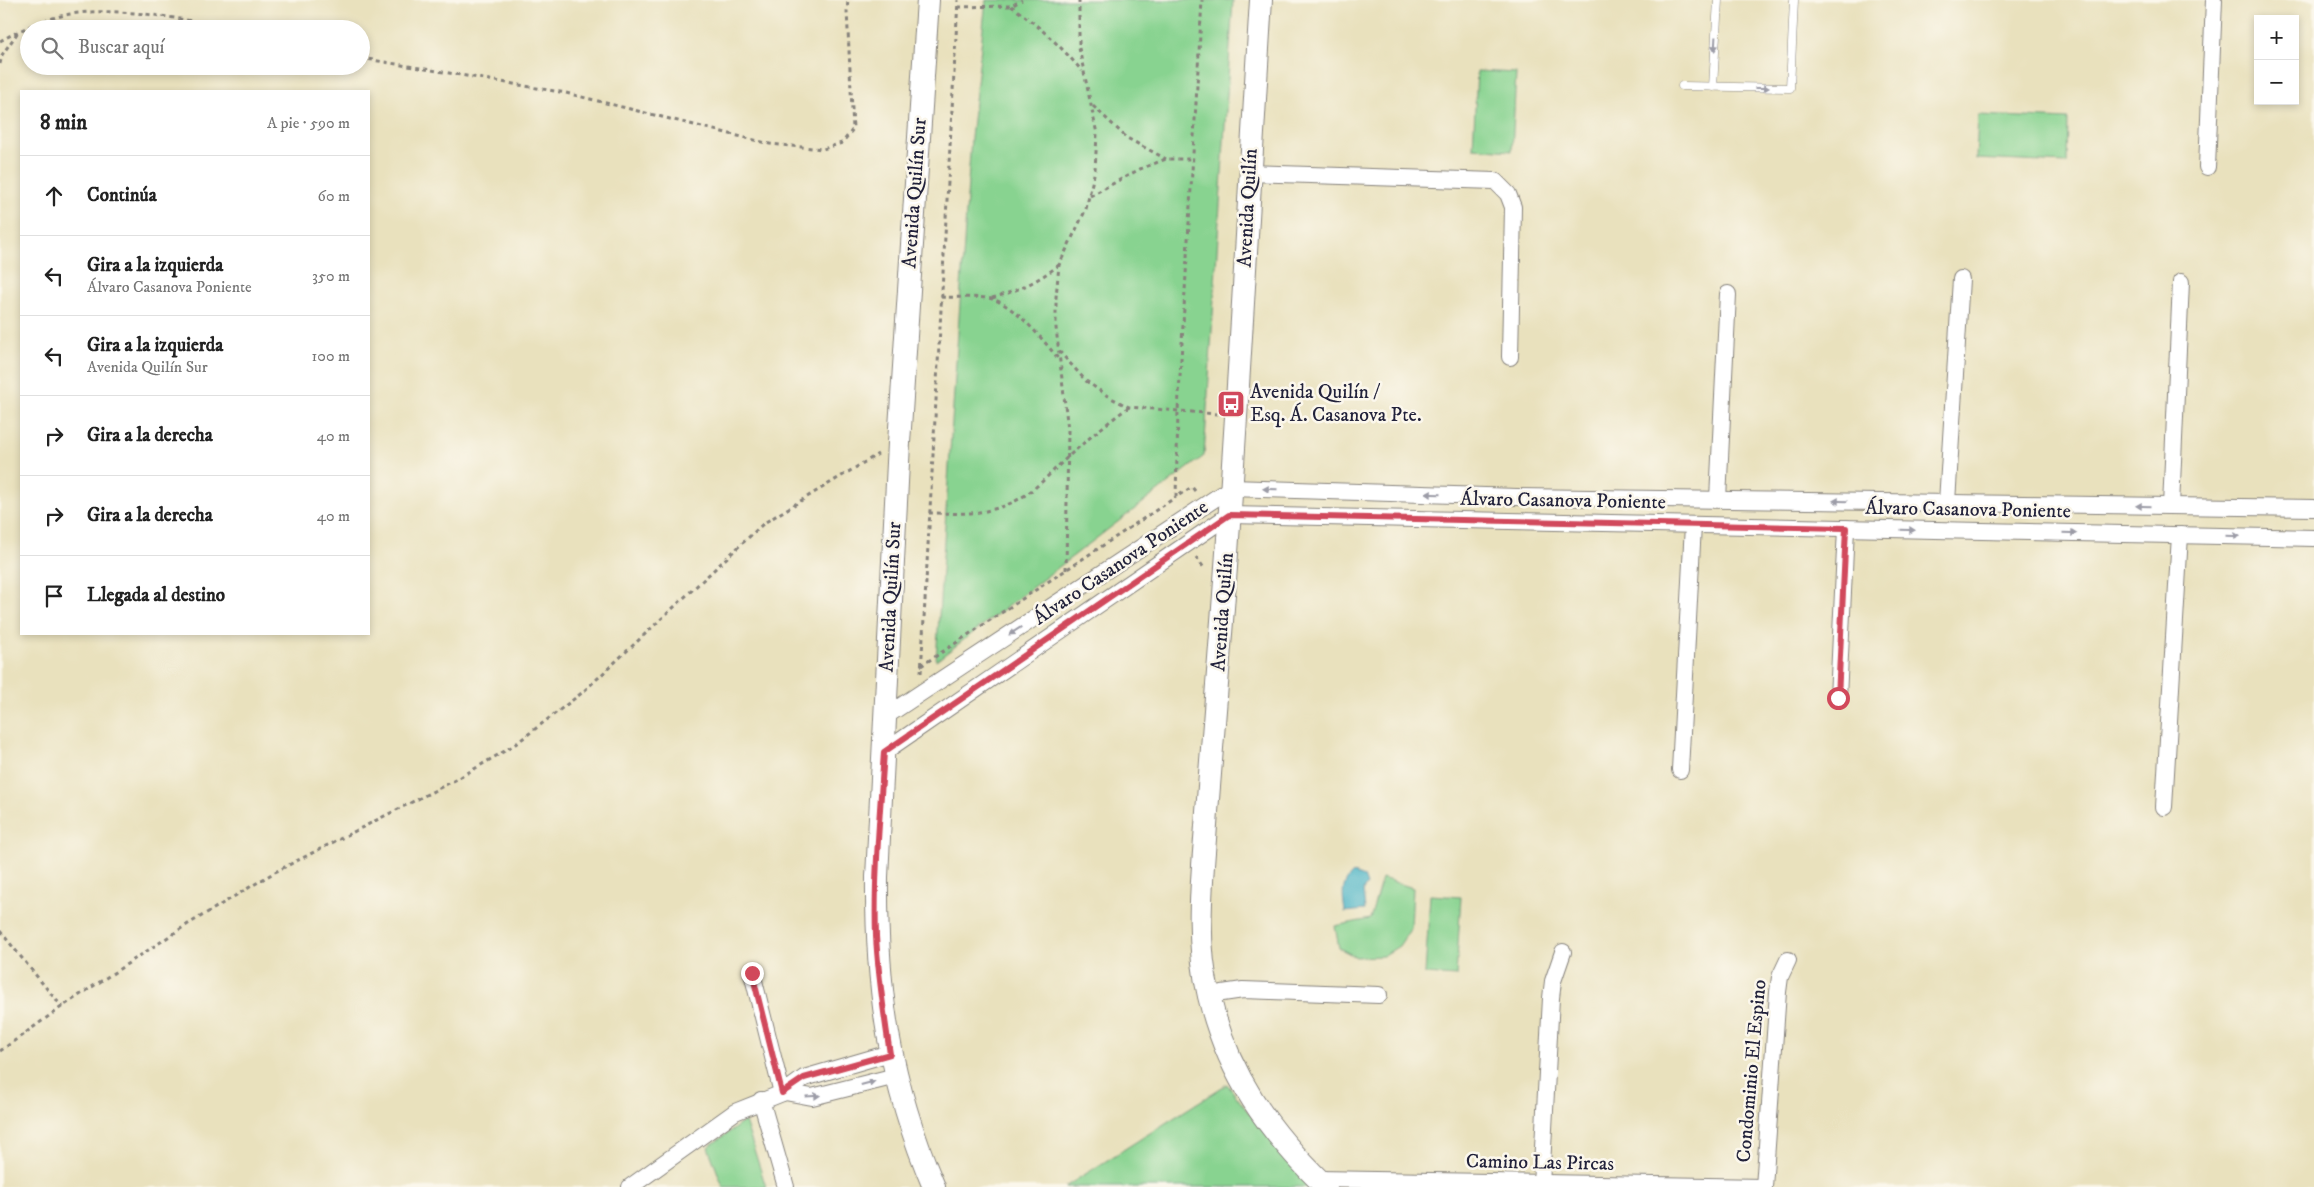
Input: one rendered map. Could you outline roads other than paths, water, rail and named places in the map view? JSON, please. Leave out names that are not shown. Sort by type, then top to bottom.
[{"type":"street","name":"Avenida Quilín Sur","points":[[928,0],[898,444],[877,877],[876,936],[890,1054],[918,1146],[934,1187]]},
{"type":"street","name":"Avenida Quilín","points":[[1260,0],[1229,515],[1202,885],[1201,935],[1209,995],[1225,1045],[1247,1094],[1282,1142],[1322,1183]]},
{"type":"street","points":[[2206,167],[2214,0]]},
{"type":"street","points":[[1250,173],[1495,180],[1508,194],[1513,206],[1510,356]]},
{"type":"street","points":[[1946,502],[1961,279]]},
{"type":"street","points":[[2170,506],[2181,282]]},
{"type":"street","points":[[1718,499],[1728,294]]},
{"type":"street","name":"Álvaro Casanova Poniente","points":[[886,716],[1230,488],[1517,496],[2314,508]]},
{"type":"street","points":[[1878,501],[1878,529]]},
{"type":"street","name":"Álvaro Casanova Poniente","points":[[884,752],[1229,515],[2314,538]]},
{"type":"street","points":[[1680,770],[1693,525]]},
{"type":"street","points":[[1838,698],[1846,528]]},
{"type":"street","points":[[2164,808],[2180,535]]},
{"type":"street","points":[[1541,1185],[1552,989],[1556,967],[1562,952]]},
{"type":"street","name":"Condominio El Espino","points":[[1763,1187],[1778,992],[1780,977],[1788,960]]},
{"type":"street","points":[[752,973],[784,1093]]},
{"type":"street","points":[[1209,995],[1243,990],[1379,995]]},
{"type":"street","points":[[630,1187],[735,1112],[761,1100],[784,1093],[804,1078],[890,1054]]},
{"type":"street","points":[[784,1093],[812,1097],[896,1076]]},
{"type":"street","points":[[761,1100],[786,1187]]},
{"type":"street","name":"Camino Las Pircas","points":[[1322,1183],[1763,1187]]},
{"type":"lane","points":[[1713,87],[1718,0]]},
{"type":"lane","points":[[1682,86],[1790,88],[1794,0]]},
{"type":"water","points":[[1353,873],[1364,877],[1367,885],[1363,890],[1365,910],[1345,912],[1344,886]]},
{"type":"place","name":"Avenida Quilín / Esq. Á. Casanova Pte.","points":[[1231,404]]}]
